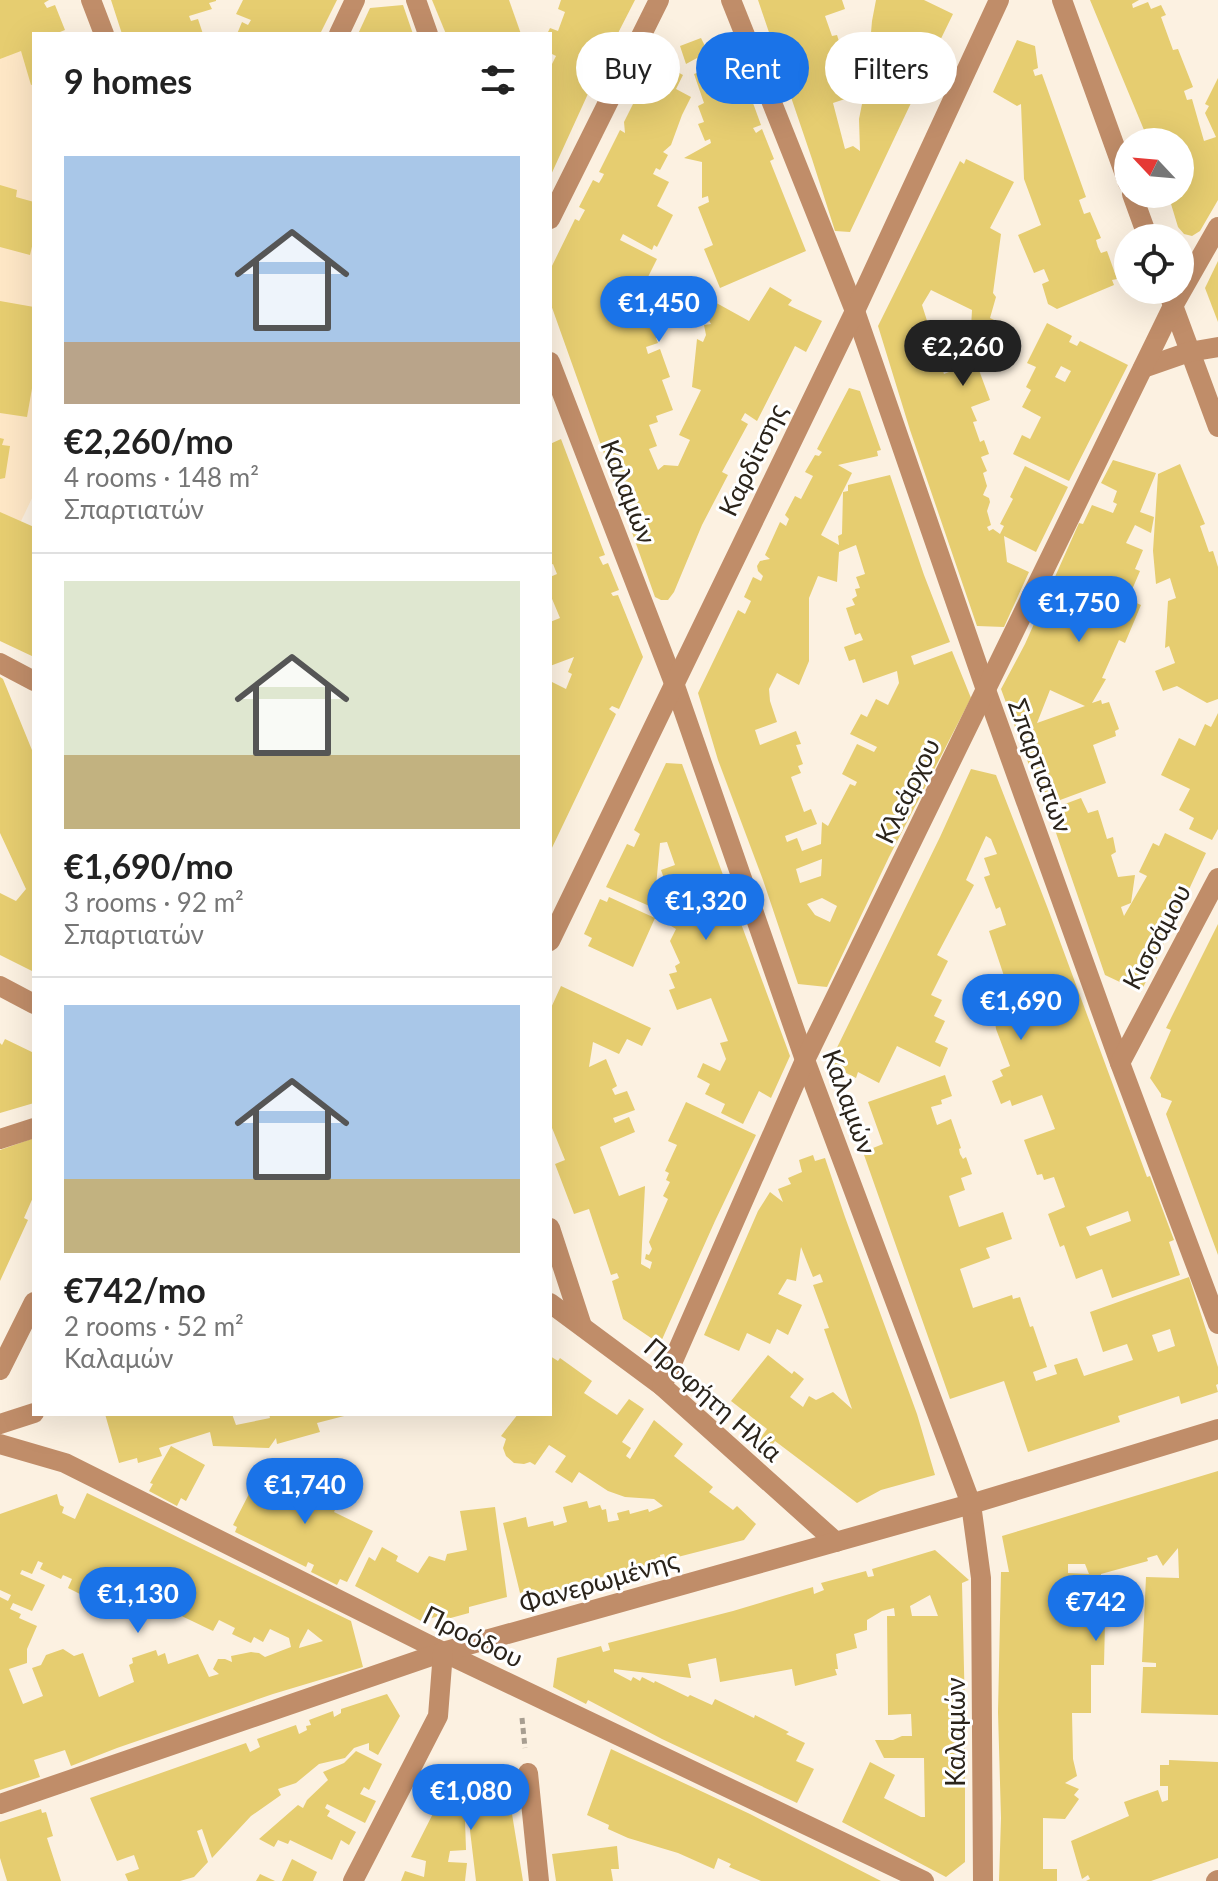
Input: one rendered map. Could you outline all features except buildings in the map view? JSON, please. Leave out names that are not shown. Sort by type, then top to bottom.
[{"type":"street","points":[[91,0],[103,32]]},
{"type":"street","points":[[340,32],[355,0]]},
{"type":"street","points":[[416,0],[427,32]]},
{"type":"street","points":[[552,215],[659,0]]},
{"type":"street","name":"Σπαρτιατών","points":[[731,0],[855,311],[986,690],[1218,1324]]},
{"type":"street","name":"Καρδίτσης","points":[[552,937],[855,311],[999,0]]},
{"type":"street","points":[[1062,0],[1114,144]]},
{"type":"street","name":"Κλεάρχου","points":[[1194,262],[1218,227]]},
{"type":"street","name":"Κλεάρχου","points":[[662,1386],[805,1060],[1143,368],[1168,304]]},
{"type":"street","points":[[1172,304],[1218,427]]},
{"type":"street","points":[[1143,368],[1189,352],[1218,347]]},
{"type":"street","name":"Καλαμών","points":[[552,367],[674,683],[805,1060],[971,1504],[981,1578],[983,1881]]},
{"type":"street","points":[[0,663],[32,680]]},
{"type":"street","name":"Κισσάμου","points":[[1120,1063],[1218,878]]},
{"type":"street","points":[[0,986],[32,1003]]},
{"type":"street","points":[[0,1139],[32,1129]]},
{"type":"street","points":[[552,1234],[582,1326]]},
{"type":"street","name":"Προφήτη Ηλία","points":[[552,1304],[662,1386],[836,1542]]},
{"type":"street","points":[[0,1370],[32,1306]]},
{"type":"street","points":[[0,1424],[32,1414]]},
{"type":"street","name":"Φανερωμένης","points":[[0,1804],[443,1652],[971,1504],[1218,1429]]},
{"type":"street","name":"Προόδου","points":[[0,1444],[65,1463],[519,1689],[924,1881]]},
{"type":"street","points":[[353,1881],[438,1716],[443,1652]]},
{"type":"street","points":[[528,1773],[539,1881]]},
{"type":"path","points":[[519,1689],[528,1773]]},
{"type":"shaded area","points":[[0,0],[10,0],[32,57],[32,498],[0,565]]}]
